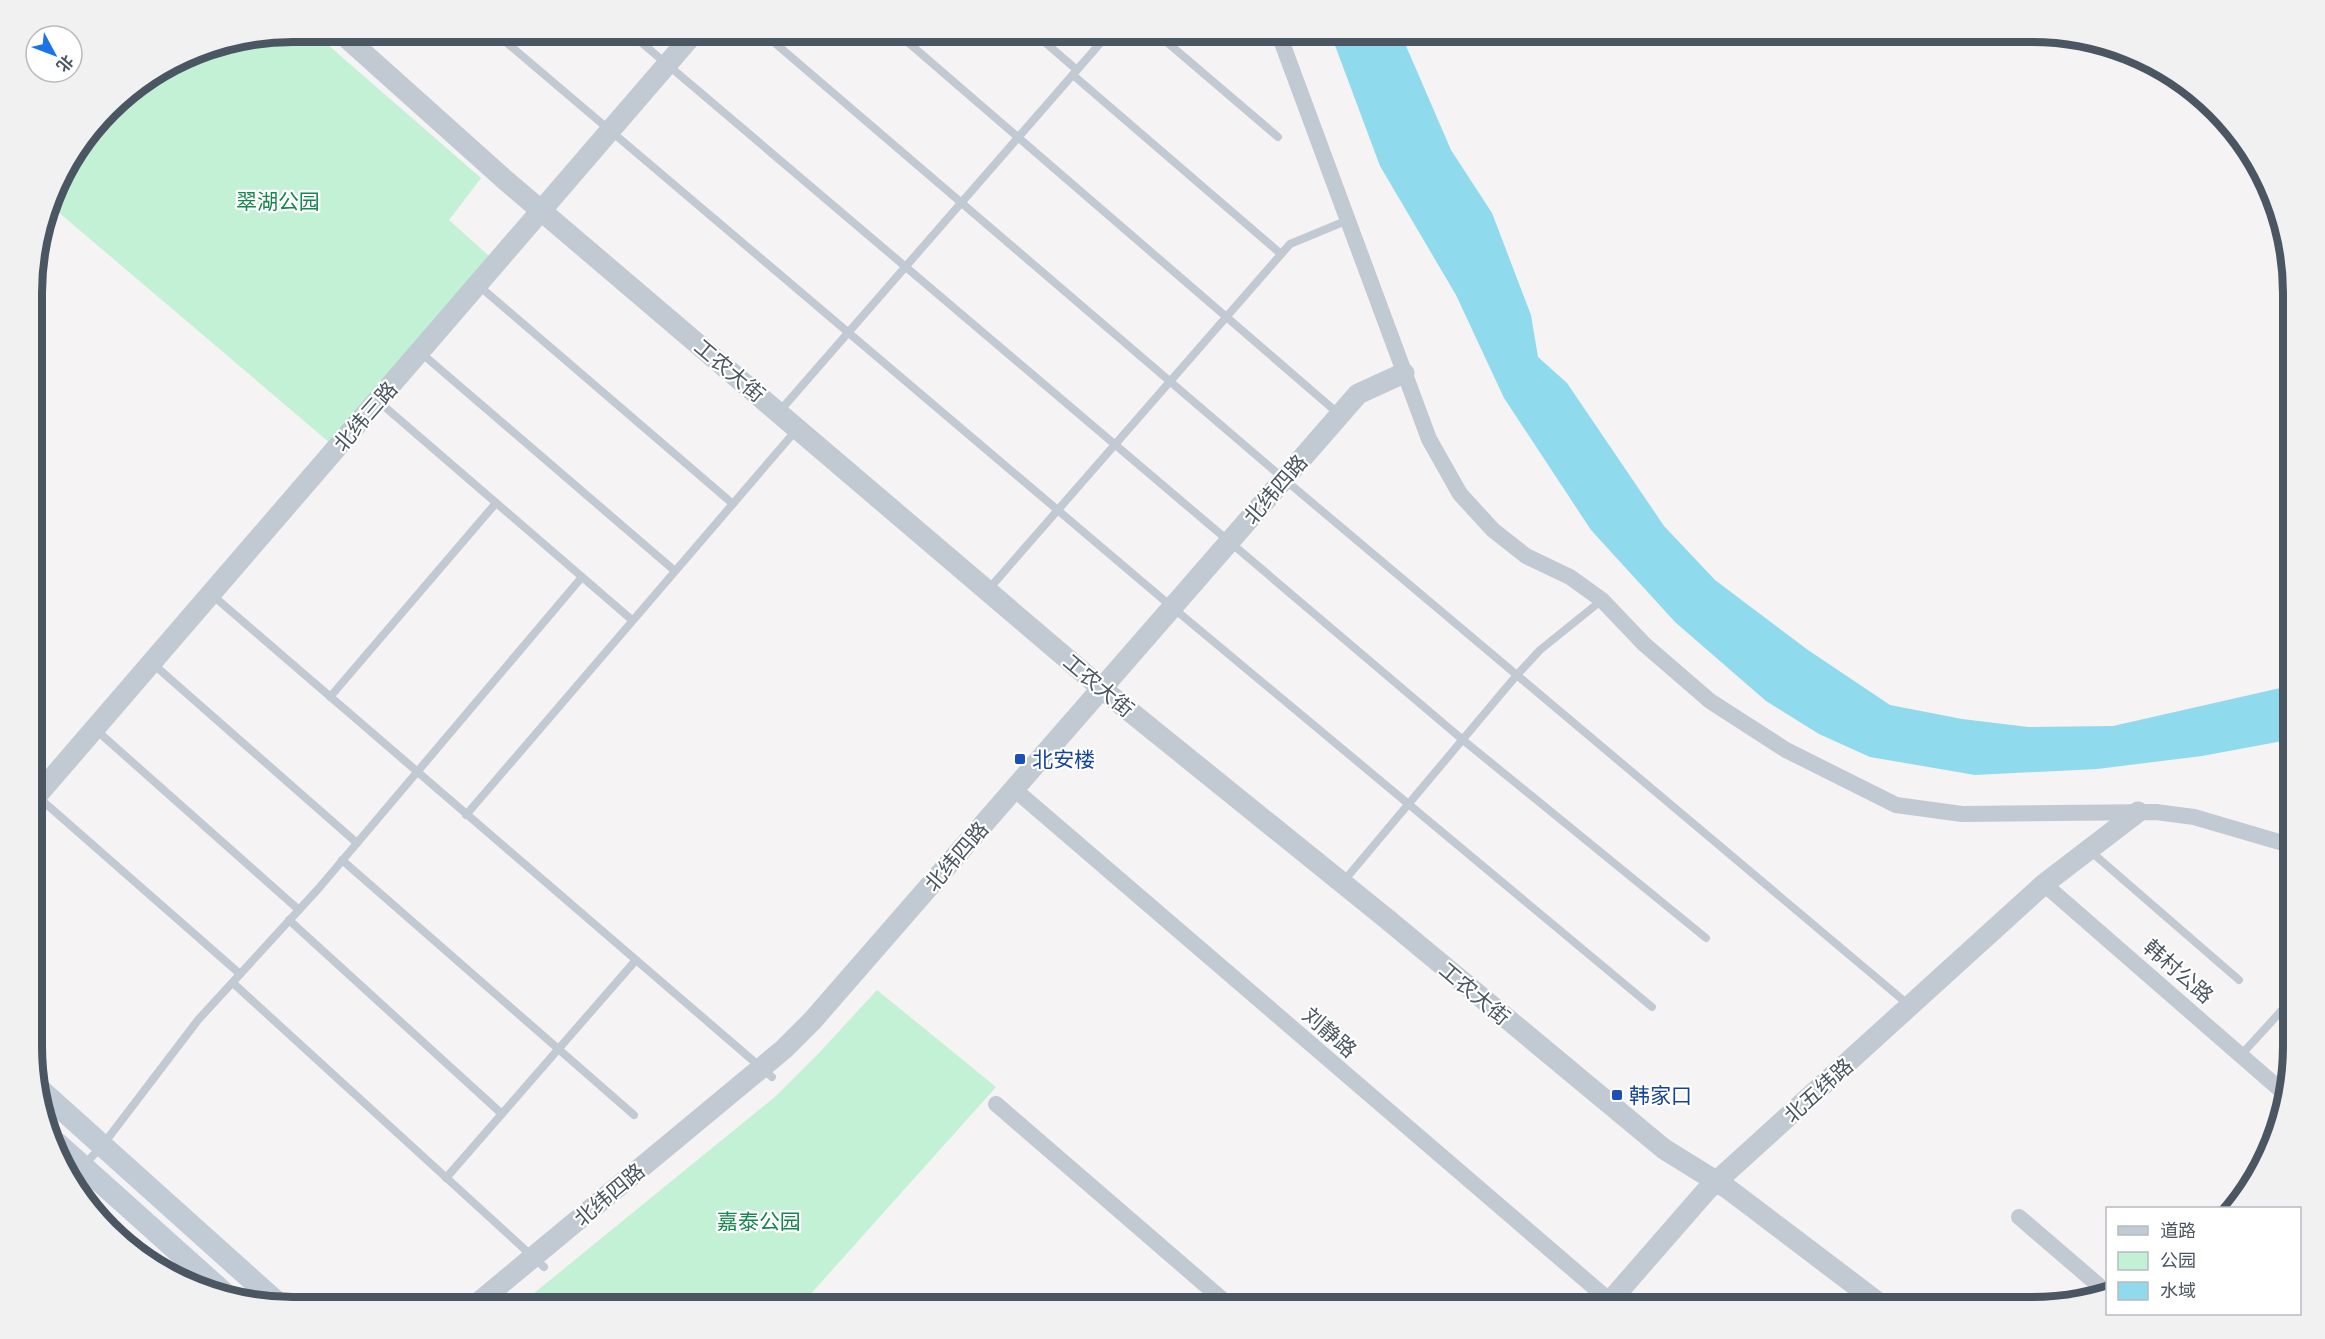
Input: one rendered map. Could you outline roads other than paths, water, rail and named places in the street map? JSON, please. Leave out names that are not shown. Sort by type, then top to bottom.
[{"type":"main road","points":[[47,1096],[269,1296]]},
{"type":"main road","points":[[65,1150],[215,1285]]},
{"type":"street","name":"工农大街","points":[[351,42],[541,211],[988,590],[1104,696],[1612,1124],[1655,1157],[1717,1189]]},
{"type":"street","name":"北纬三路","points":[[42,790],[686,42]]},
{"type":"street","points":[[1282,42],[1429,439],[1460,494],[1492,530],[1526,556],[1570,577],[1602,600],[1644,644],[1710,700],[1786,750],[1896,805],[1962,814],[2138,812],[2194,817],[2283,843]]},
{"type":"street","name":"北纬四路","points":[[487,1297],[538,1262],[824,1026],[1019,793],[1104,696],[1172,608],[1358,394],[1404,373]]},
{"type":"street","name":"工农大街","points":[[1104,696],[1342,883],[1664,1149],[1870,1297]]},
{"type":"street","name":"刘静路","points":[[1019,793],[1603,1297]]},
{"type":"street","name":"北五纬路","points":[[1621,1297],[1717,1189],[1910,1006],[2044,884],[2138,812]]},
{"type":"street","name":"韩村公路","points":[[2044,884],[2279,1089]]},
{"type":"street","points":[[996,1104],[1219,1297]]},
{"type":"street","points":[[2019,1217],[2101,1287]]},
{"type":"street","name":"北纬四路","points":[[505,1297],[538,1262]]},
{"type":"lane","points":[[506,42],[1172,608],[1652,1007]]},
{"type":"lane","points":[[641,42],[1463,740],[1706,939]]},
{"type":"lane","points":[[774,42],[1516,676],[1910,1006]]},
{"type":"lane","points":[[908,42],[1340,415]]},
{"type":"lane","points":[[1044,42],[1281,254]]},
{"type":"lane","points":[[779,412],[1101,42]]},
{"type":"lane","points":[[1167,42],[1278,137]]},
{"type":"lane","points":[[988,590],[1290,244],[1348,220]]},
{"type":"lane","points":[[478,284],[733,504]]},
{"type":"lane","points":[[420,351],[675,571]]},
{"type":"lane","points":[[377,401],[632,621]]},
{"type":"lane","points":[[466,815],[798,428]]},
{"type":"lane","points":[[330,697],[496,503]]},
{"type":"lane","points":[[83,1166],[102,1146],[198,1020],[299,910],[582,577]]},
{"type":"lane","points":[[211,594],[767,1072]]},
{"type":"lane","points":[[1342,883],[1516,676],[1540,650],[1602,600]]},
{"type":"lane","points":[[152,663],[357,843]]},
{"type":"lane","points":[[95,729],[299,910]]},
{"type":"lane","points":[[42,804],[240,974]]},
{"type":"lane","points":[[2089,849],[2238,980]]},
{"type":"lane","points":[[342,860],[634,1115]]},
{"type":"lane","points":[[290,920],[502,1114]]},
{"type":"lane","points":[[446,1178],[636,960]]},
{"type":"lane","points":[[233,982],[538,1262]]},
{"type":"lane","points":[[2241,1055],[2283,1009]]},
{"type":"lane","points":[[2280,1012],[2283,1015]]},
{"type":"water","points":[[1334,42],[1404,42],[1451,150],[1492,213],[1531,315],[1538,357],[1567,383],[1664,526],[1715,580],[1808,650],[1890,705],[1962,719],[2028,727],[2113,726],[2283,687],[2283,741],[2202,756],[2097,769],[1975,775],[1870,757],[1819,734],[1766,701],[1675,622],[1591,530],[1504,398],[1456,295],[1380,166]]},
{"type":"place","name":"北安楼","points":[[1020,759]]},
{"type":"place","name":"韩家口","points":[[1617,1095]]},
{"type":"park label","name":"翠湖公园","points":[[278,201]]},
{"type":"park label","name":"嘉泰公园","points":[[759,1221]]}]
